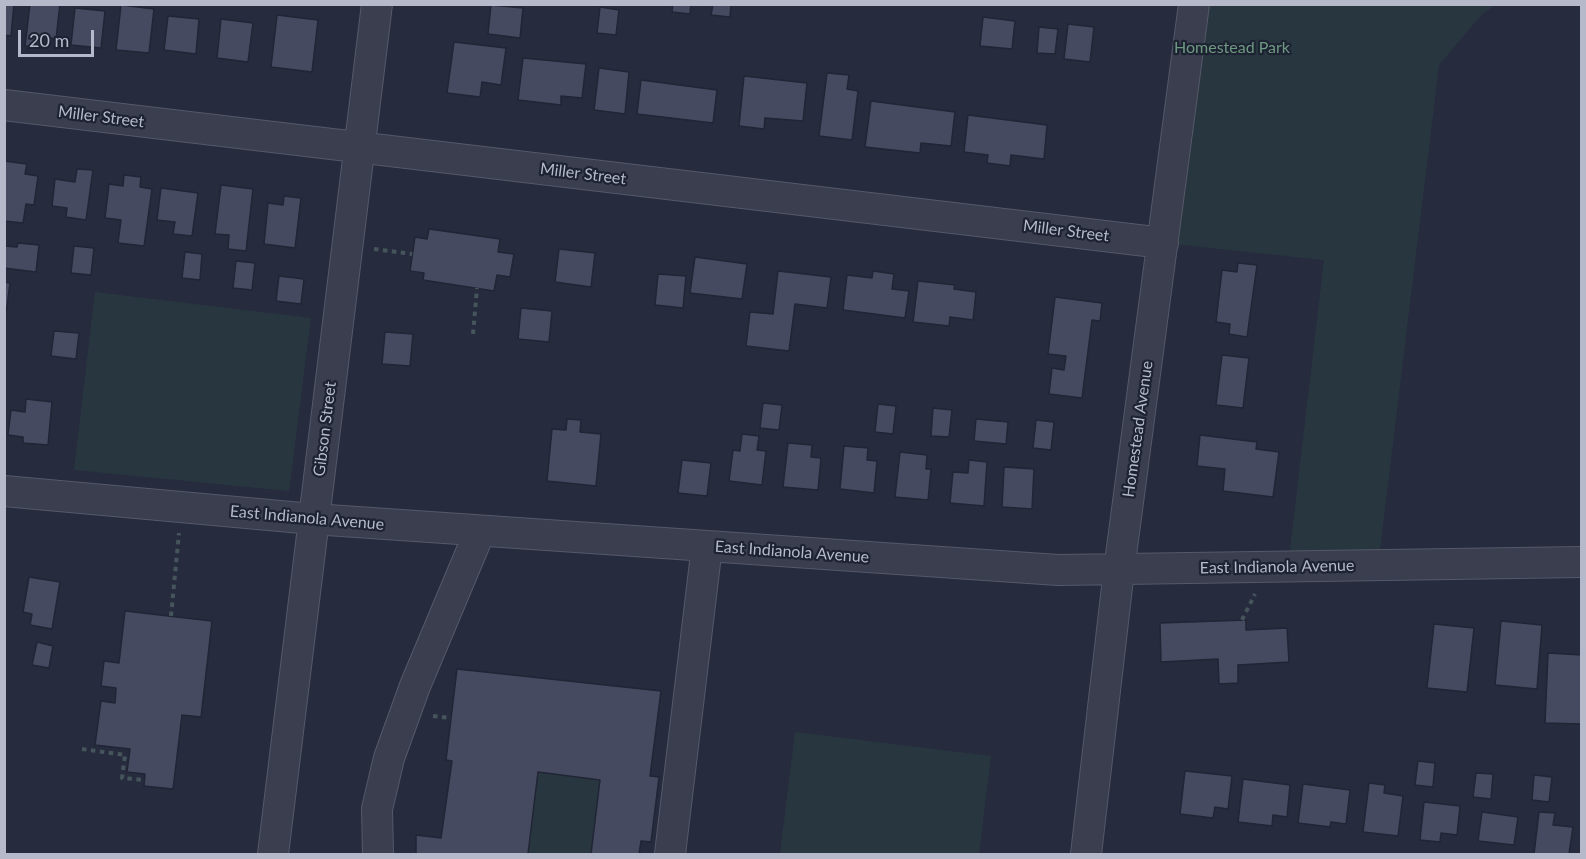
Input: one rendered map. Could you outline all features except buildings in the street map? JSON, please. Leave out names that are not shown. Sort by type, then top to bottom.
[{"type":"street","name":"Gibson Street","points":[[273,855],[377,4]]},
{"type":"street","name":"Homestead Avenue","points":[[1086,855],[1119,570],[1194,4]]},
{"type":"street","name":"Miller Street","points":[[4,105],[1162,243]]},
{"type":"street","name":"East Indianola Avenue","points":[[4,490],[313,519],[1058,570],[1581,562]]},
{"type":"street","points":[[378,855],[377,808],[389,758],[415,686],[480,531]]},
{"type":"street","points":[[670,855],[707,546]]},
{"type":"path","points":[[370,248],[412,254]]},
{"type":"path","points":[[473,334],[477,288]]},
{"type":"path","points":[[171,616],[179,532]]},
{"type":"path","points":[[1242,620],[1256,591]]},
{"type":"path","points":[[82,749],[125,755],[122,778],[145,780]]},
{"type":"green space","name":"Homestead Park","points":[[1194,5],[1496,5],[1482,14],[1439,65],[1378,566],[1288,567],[1324,260],[1163,243]]},
{"type":"green space","points":[[95,292],[311,318],[289,491],[74,470]]},
{"type":"green space","points":[[795,732],[991,756],[979,854],[780,854]]},
{"type":"green space","points":[[538,772],[600,780],[591,854],[528,854]]}]
